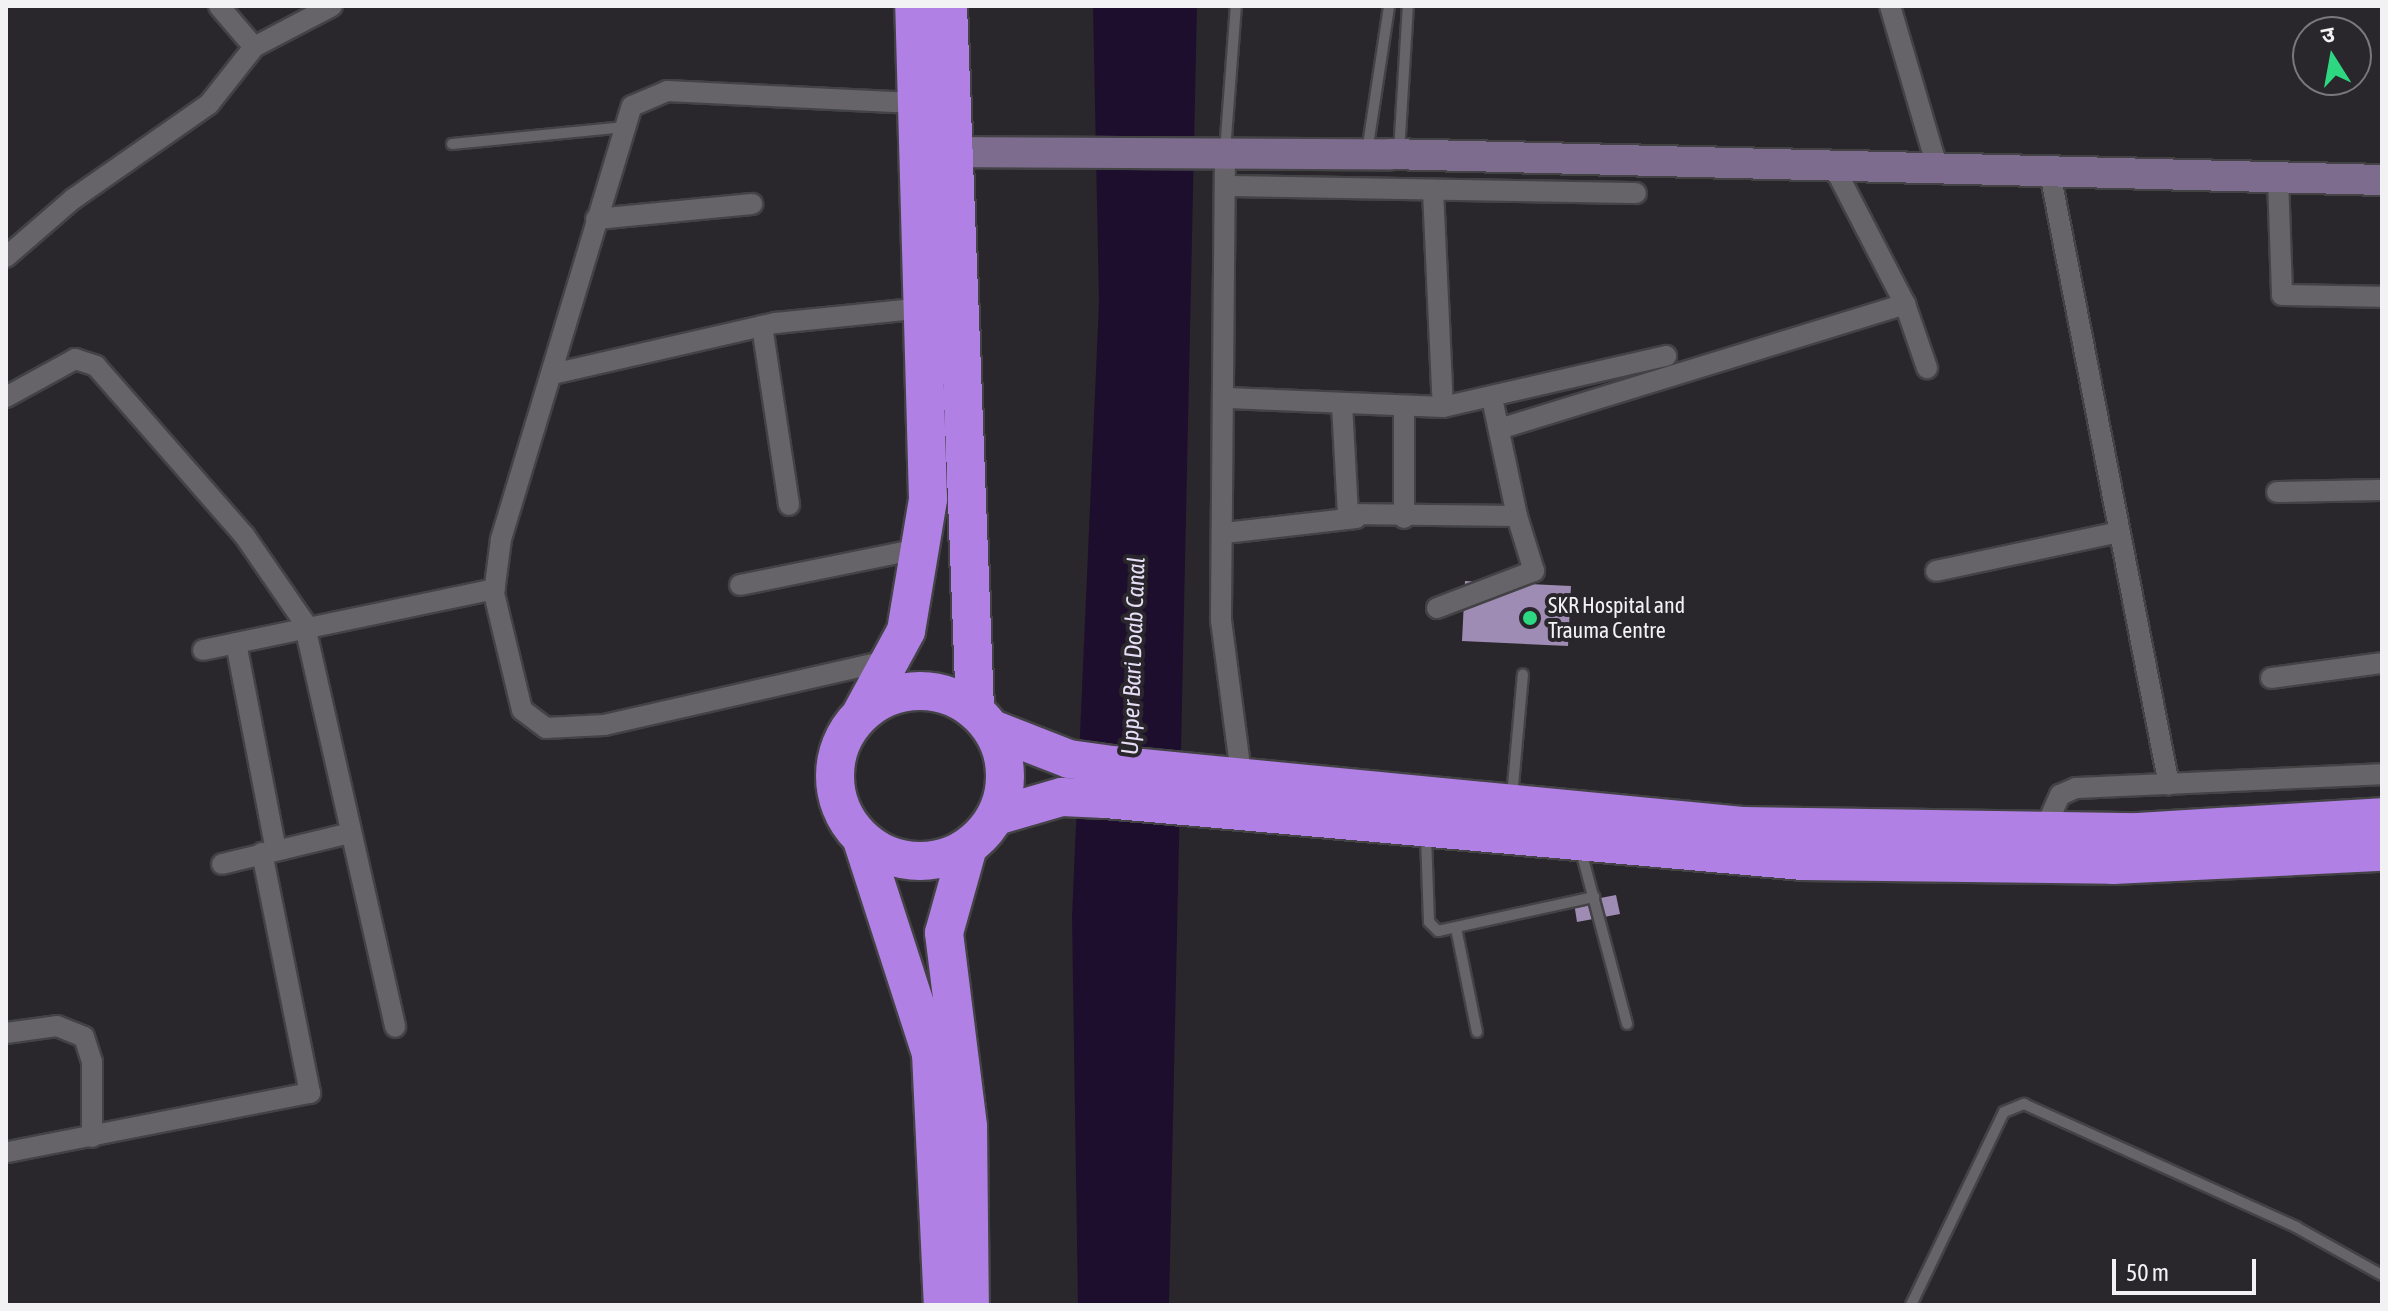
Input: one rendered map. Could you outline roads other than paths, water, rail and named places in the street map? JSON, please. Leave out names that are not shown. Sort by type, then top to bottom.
[{"type":"highway","points":[[914,6],[914,103],[929,394],[923,548],[894,659],[862,712],[847,730],[833,776],[847,822],[862,840],[931,1053],[943,1305]]},
{"type":"highway","points":[[948,6],[950,152],[983,719],[1006,771],[996,816],[968,847],[944,933],[968,1127],[970,1305]]},
{"type":"highway","points":[[862,712],[918,690],[1069,759],[1227,785],[1425,830],[1580,845],[1747,859],[2029,865],[2382,852]]},
{"type":"highway","points":[[996,816],[1062,797],[1227,785],[1512,803],[1742,826],[2043,833],[2382,817]]},
{"type":"highway","points":[[862,840],[914,861],[968,847]]},
{"type":"street","points":[[219,6],[254,47]]},
{"type":"street","points":[[6,257],[73,199],[209,104],[254,47],[332,6]]},
{"type":"street","points":[[1890,6],[1937,167]]},
{"type":"street","points":[[894,659],[604,725],[546,728],[522,710],[495,589],[501,539],[557,373],[596,219],[625,127],[639,100],[667,91],[914,103]]},
{"type":"street","points":[[950,152],[1079,149],[1399,154],[2382,180]]},
{"type":"street","points":[[1213,153],[1225,186],[1228,398],[1223,644],[1227,785]]},
{"type":"street","points":[[1833,165],[1905,304],[1927,368]]},
{"type":"street","points":[[2050,173],[2169,785]]},
{"type":"street","points":[[2278,178],[2282,295],[2382,297]]},
{"type":"street","points":[[1225,186],[1636,193]]},
{"type":"street","points":[[1433,190],[1443,407]]},
{"type":"street","points":[[596,219],[752,204]]},
{"type":"street","points":[[1499,429],[1905,304]]},
{"type":"street","points":[[557,373],[762,326],[924,308]]},
{"type":"street","points":[[762,326],[789,505]]},
{"type":"street","points":[[1228,398],[1404,408],[1443,407],[1666,356]]},
{"type":"street","points":[[6,397],[75,359],[96,366],[244,535],[307,628],[395,1027]]},
{"type":"street","points":[[1437,608],[1534,571],[1517,516],[1492,398]]},
{"type":"street","points":[[1342,404],[1343,501],[1356,518]]},
{"type":"street","points":[[1404,408],[1404,518]]},
{"type":"street","points":[[2277,492],[2382,490]]},
{"type":"street","points":[[1225,533],[1356,518],[1517,516]]},
{"type":"street","points":[[1936,571],[2119,532]]},
{"type":"street","points":[[740,585],[923,548]]},
{"type":"street","points":[[203,650],[495,589]]},
{"type":"street","points":[[8,1152],[310,1093],[236,643]]},
{"type":"street","points":[[2271,678],[2382,663]]},
{"type":"street","points":[[2043,833],[2066,790],[2382,774]]},
{"type":"street","points":[[222,864],[350,833]]},
{"type":"street","points":[[6,1033],[57,1026],[84,1037],[92,1062],[92,1137]]},
{"type":"lane","points":[[1213,153],[1236,6]]},
{"type":"lane","points":[[1366,154],[1389,6]]},
{"type":"lane","points":[[1399,154],[1408,6]]},
{"type":"lane","points":[[452,144],[625,127]]},
{"type":"lane","points":[[1512,803],[1523,674]]},
{"type":"lane","points":[[1425,830],[1429,922],[1438,931],[1594,897]]},
{"type":"lane","points":[[1580,845],[1627,1024]]},
{"type":"lane","points":[[1456,928],[1477,1032]]},
{"type":"lane","points":[[1911,1305],[2004,1112],[2024,1104],[2296,1227],[2382,1275]]},
{"type":"water","name":"Upper Bari Doab Canal","points":[[1093,6],[1197,6],[1169,1305],[1078,1305],[1072,917],[1099,302]]},
{"type":"place","name":"SKR Hospital and Trauma Centre","points":[[1530,618]]}]
